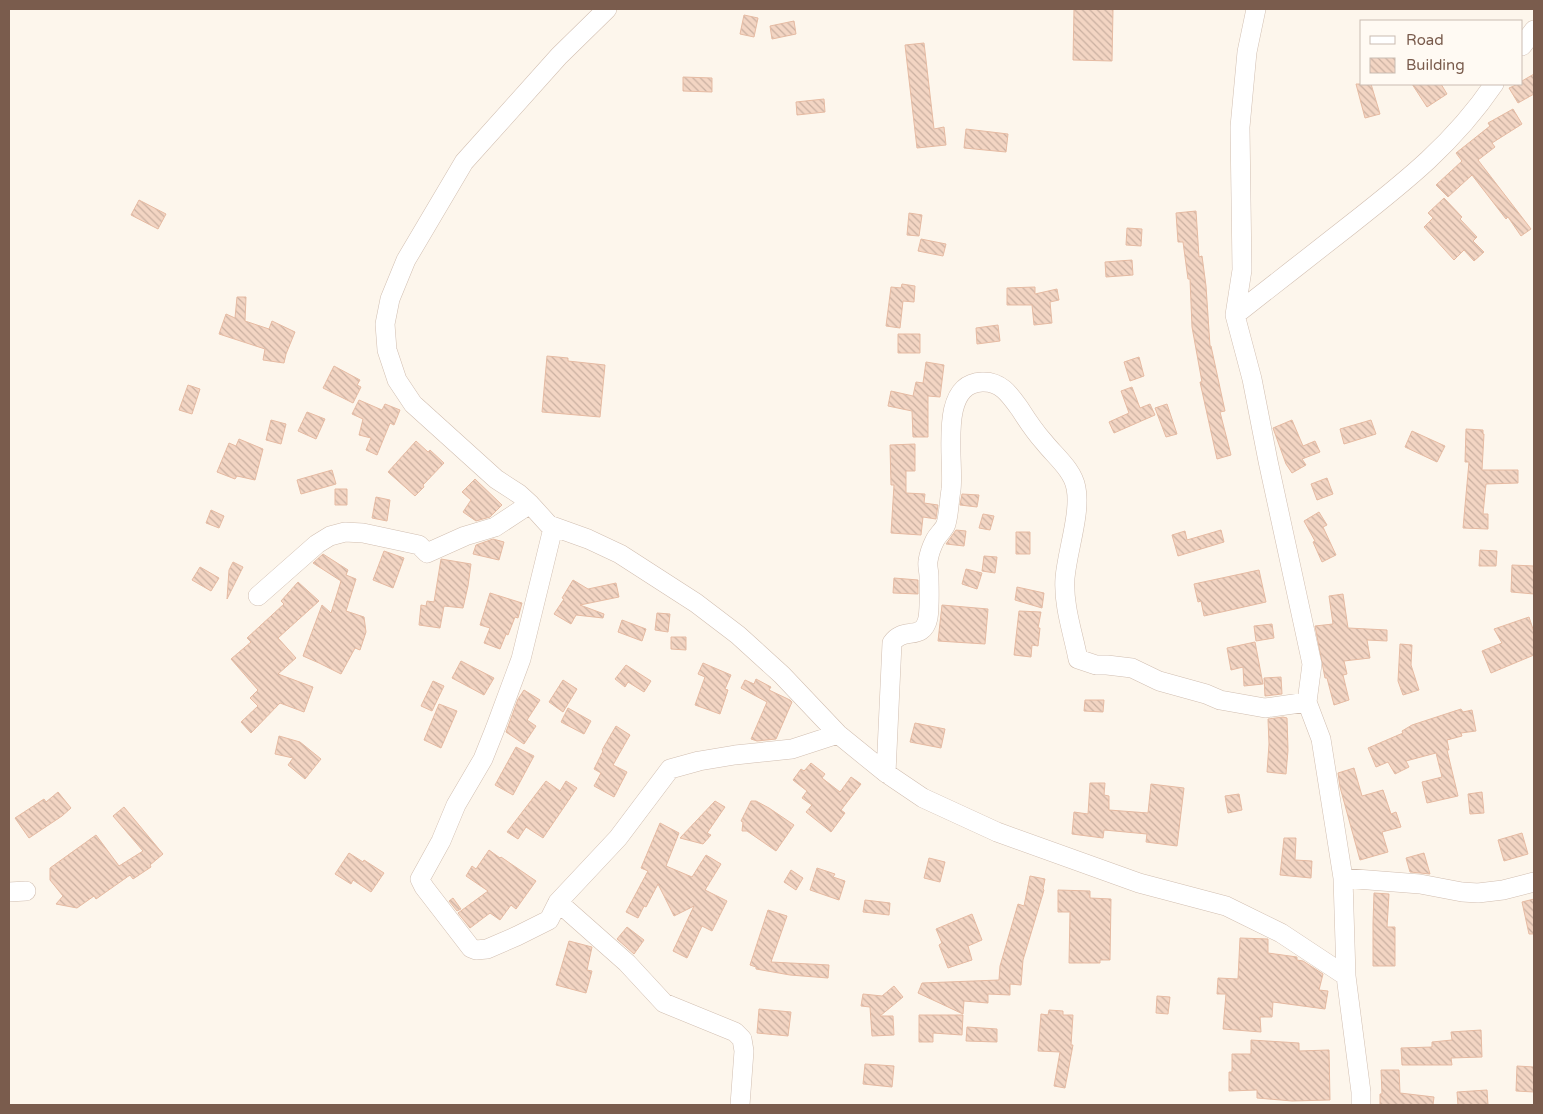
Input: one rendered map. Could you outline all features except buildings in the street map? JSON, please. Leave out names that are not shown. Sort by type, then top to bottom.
[{"type":"street","points":[[607,9],[559,56],[464,162],[406,260],[390,299],[385,324],[387,350],[396,380],[413,404],[496,479],[519,494],[553,528],[588,539],[620,554],[696,602],[738,635],[782,675],[838,734],[886,773],[923,798],[997,832],[1139,883],[1226,906],[1281,933],[1346,976]]},
{"type":"street","points":[[1256,9],[1247,52],[1240,127],[1242,270],[1235,315],[1252,379],[1312,664],[1307,702],[1320,739],[1343,878],[1346,976],[1361,1092],[1361,1105]]},
{"type":"street","points":[[1523,45],[1534,30]]},
{"type":"street","points":[[1235,315],[1408,179],[1436,154],[1477,108],[1493,85]]},
{"type":"street","points":[[886,773],[892,644],[902,634],[916,634],[923,630],[928,617],[928,562],[935,540],[946,524],[951,484],[950,428],[954,406],[968,386],[976,382],[989,381],[1003,387],[1073,479],[1076,488],[1076,509],[1065,578],[1065,590],[1078,660],[1096,665],[1132,668],[1159,681],[1206,694],[1220,700],[1265,708],[1307,702]]},
{"type":"street","points":[[258,596],[317,544],[330,536],[345,532],[364,533],[419,545],[428,553],[465,536],[495,527],[530,504]]},
{"type":"street","points":[[553,528],[521,659],[495,729],[482,759],[456,805],[441,841],[420,879],[424,887],[471,948],[476,950],[487,949],[549,920],[558,902],[618,838],[670,769],[699,761],[735,755],[792,749],[838,734]]},
{"type":"street","points":[[1343,878],[1420,884],[1478,893],[1503,890],[1534,882]]},
{"type":"street","points":[[558,902],[627,964],[664,1003],[734,1032],[742,1039],[744,1051],[740,1105]]}]
